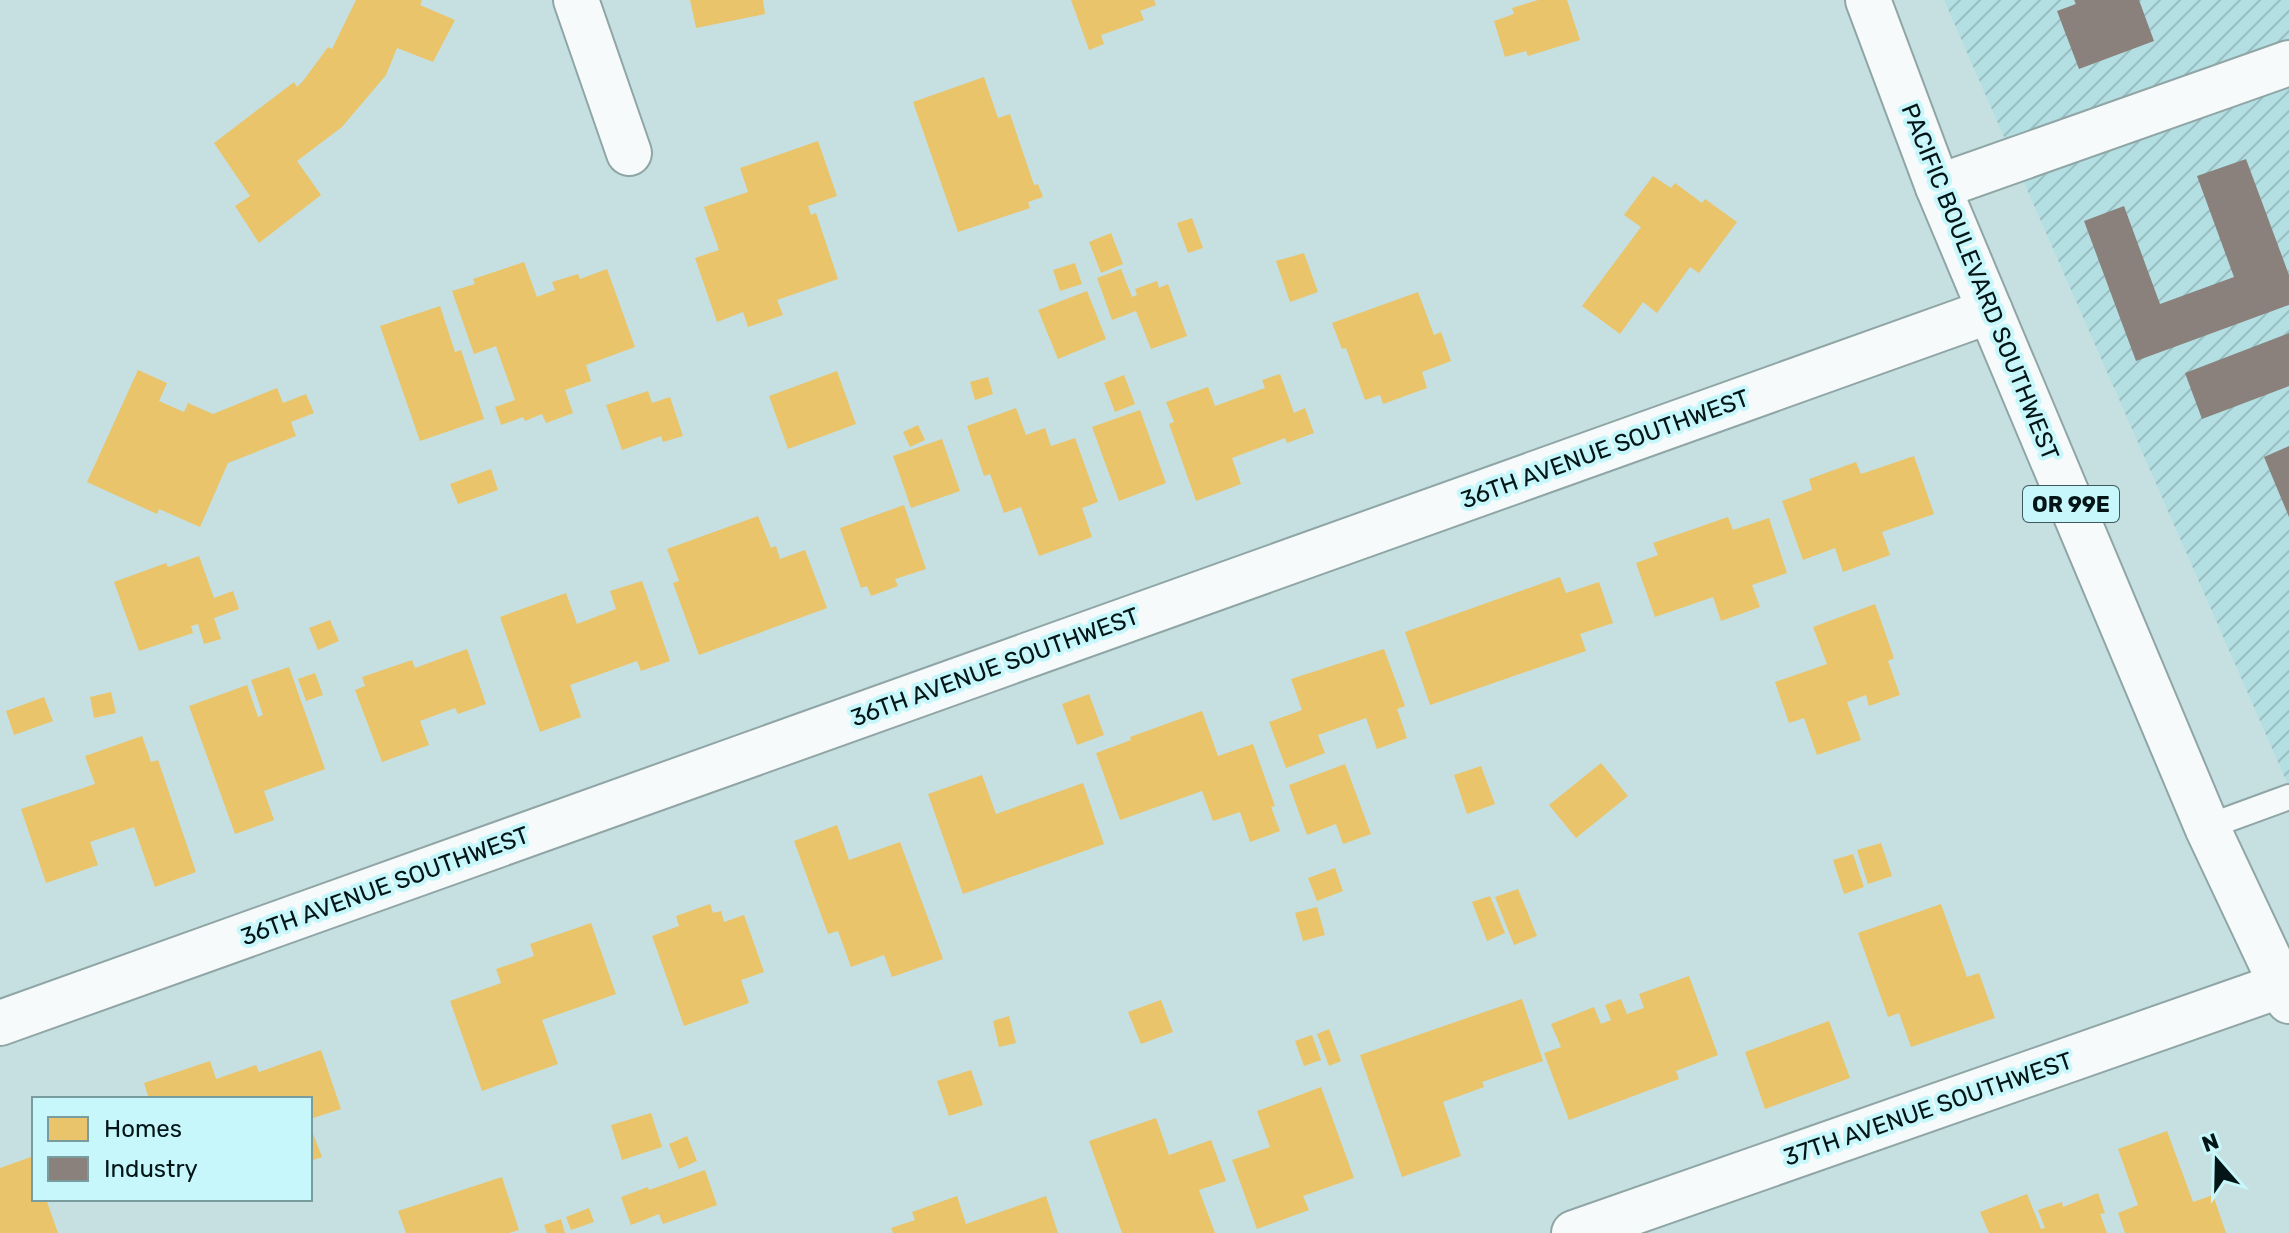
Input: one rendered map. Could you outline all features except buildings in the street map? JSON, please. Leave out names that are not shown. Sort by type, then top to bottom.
[{"type":"street","points":[[576,0],[629,153]]},
{"type":"street","name":"PACIFIC BOULEVARD SOUTHWEST","points":[[1868,0],[1938,187],[1990,311],[2207,827],[2285,993]]},
{"type":"street","points":[[1938,187],[2289,63]]},
{"type":"street","name":"36TH AVENUE SOUTHWEST","points":[[0,1023],[1990,311]]},
{"type":"street","name":"37TH AVENUE SOUTHWEST","points":[[1574,1233],[2285,993]]},
{"type":"lane","points":[[2207,827],[2289,797]]},
{"type":"shaded area","points":[[1944,0],[2289,0],[2289,787]]}]
